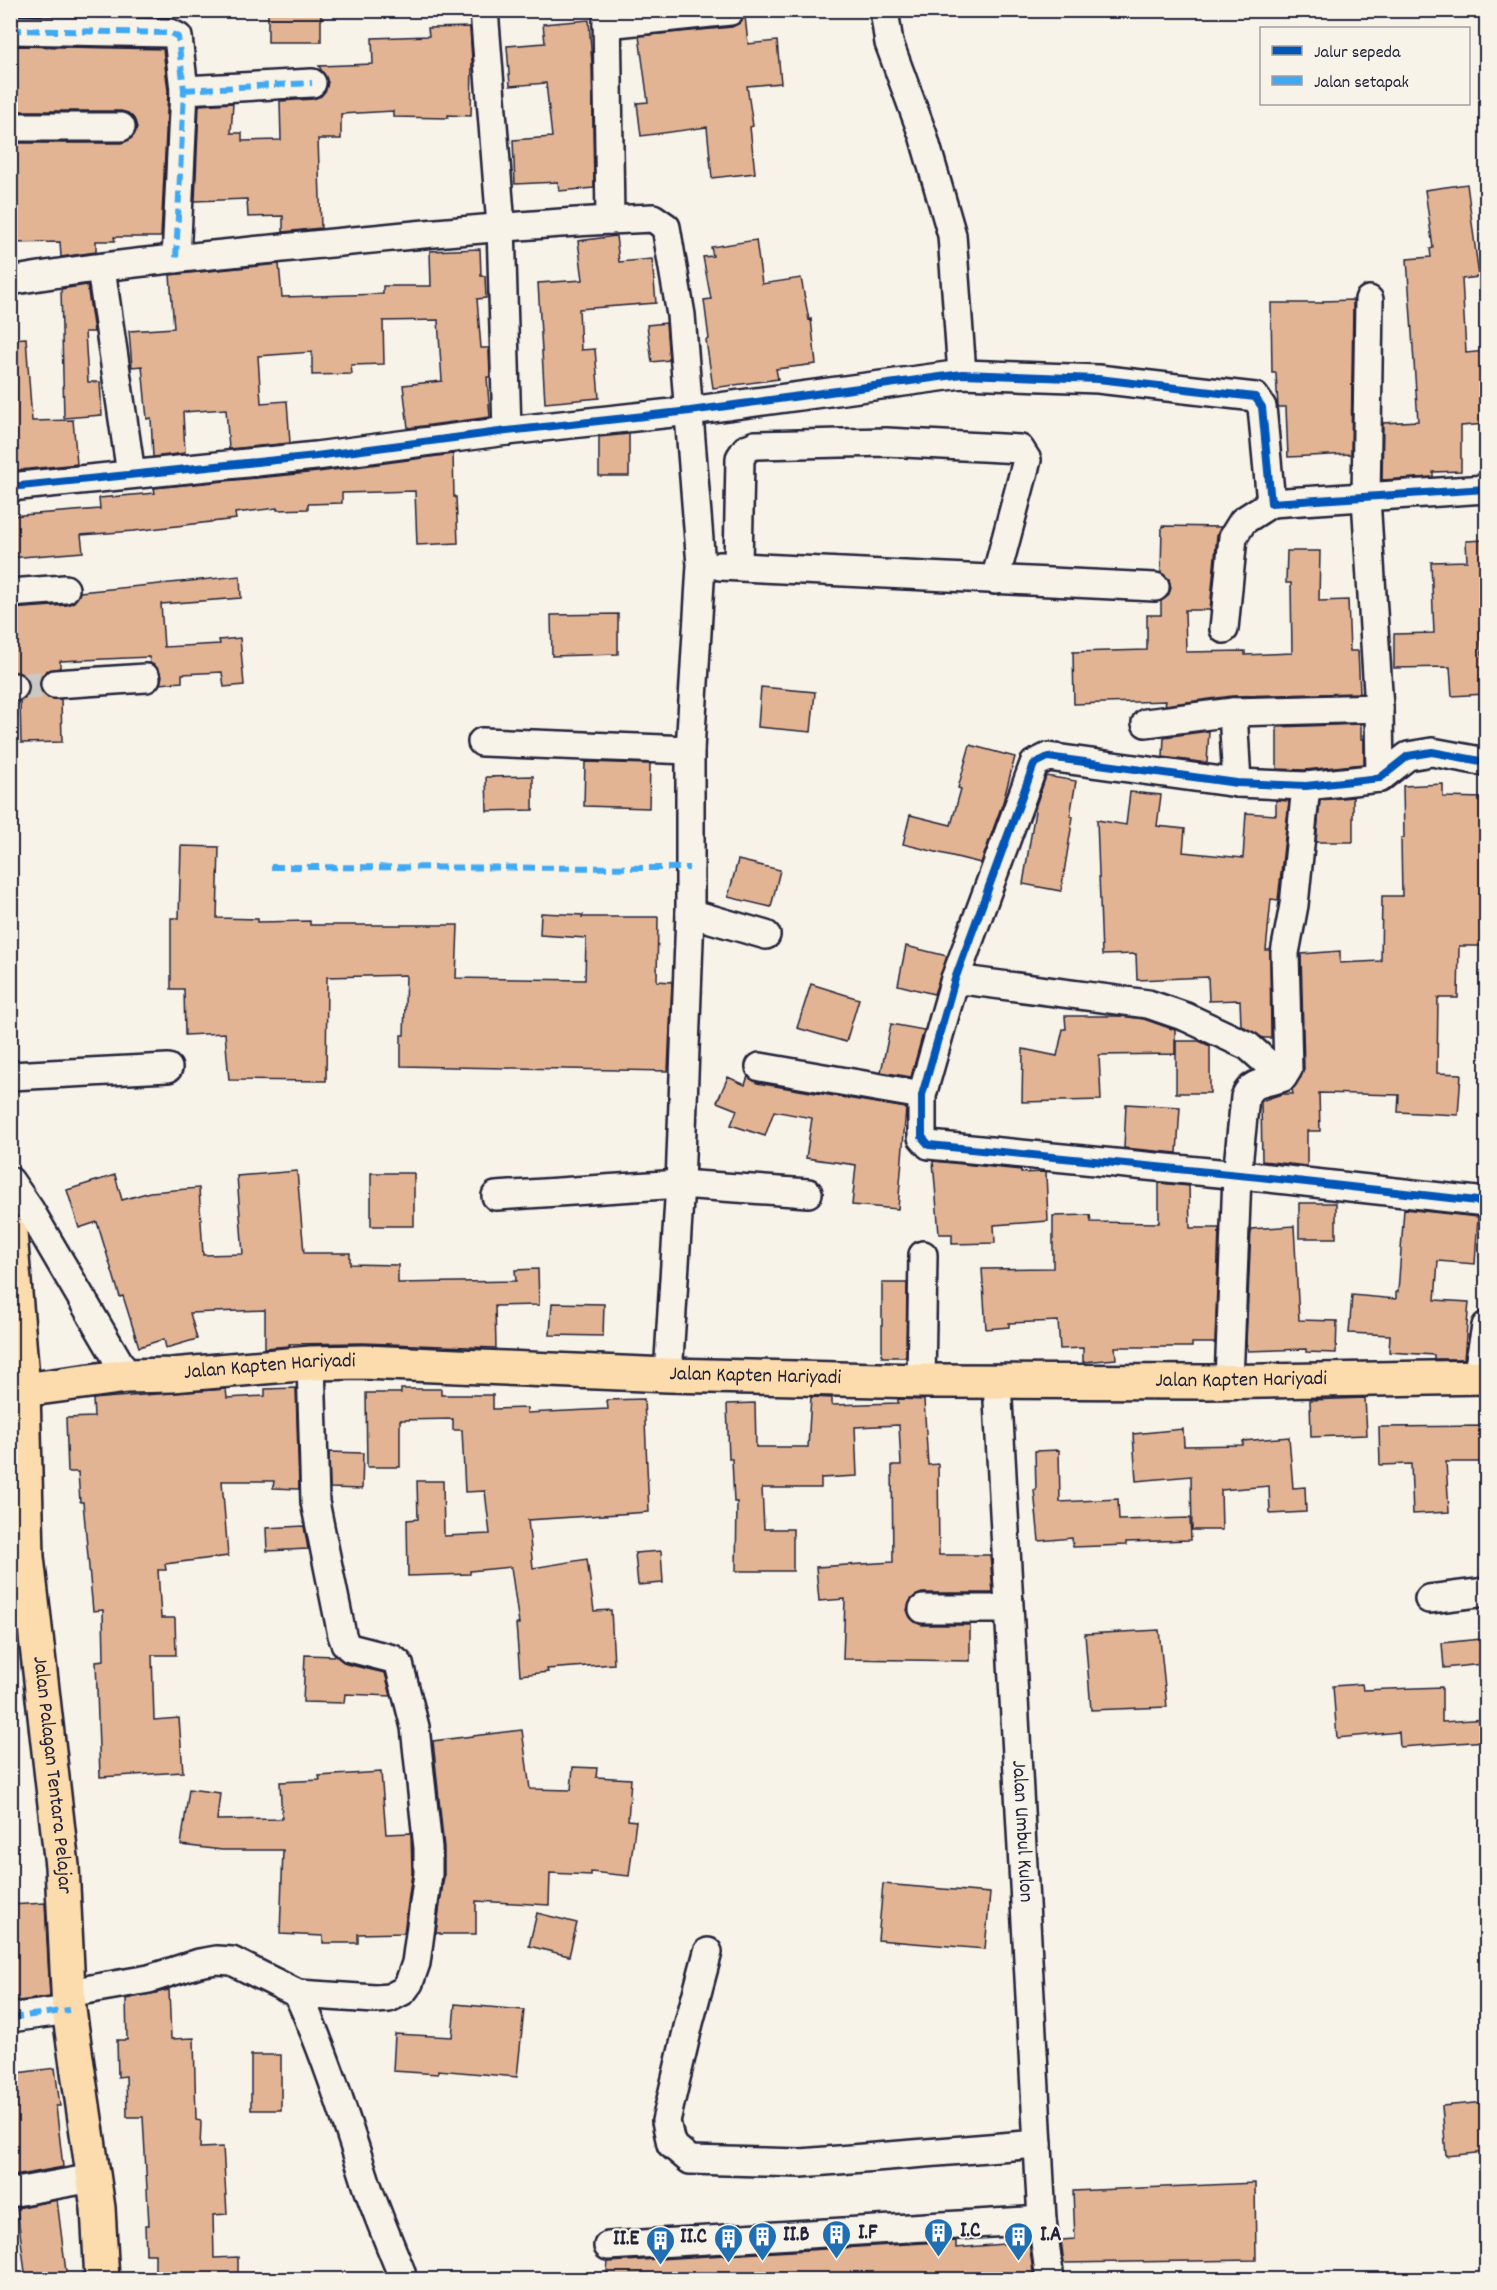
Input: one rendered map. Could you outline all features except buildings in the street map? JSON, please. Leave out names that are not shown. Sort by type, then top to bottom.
[{"type":"main road","name":"Jalan Palagan Tentara Pelajar","points":[[10,1233],[23,1390],[19,1569],[62,1866],[68,1961],[68,2002],[98,2208],[102,2280]]},
{"type":"main road","name":"Jalan Kapten Hariyadi","points":[[23,1390],[127,1376],[311,1363],[363,1362],[668,1375],[921,1381],[1229,1381],[1482,1377]]},
{"type":"street","points":[[484,10],[501,226],[507,431]]},
{"type":"street","points":[[884,10],[889,42],[923,135],[951,235],[962,374]]},
{"type":"street","points":[[610,220],[607,17],[730,11]]},
{"type":"street","points":[[10,30],[175,34],[180,42],[184,90],[176,258]]},
{"type":"street","points":[[184,90],[312,83]]},
{"type":"street","points":[[10,127],[121,127]]},
{"type":"street","points":[[10,281],[60,272],[101,269],[176,258],[501,226],[653,218],[666,227],[681,315],[701,565],[690,750],[690,913],[680,1184],[668,1375]]},
{"type":"street","points":[[101,269],[131,474]]},
{"type":"street","points":[[1369,300],[1366,498],[1379,708],[1380,778]]},
{"type":"street","points":[[10,487],[316,456],[507,431],[690,411],[962,374],[1098,379],[1255,397],[1262,407],[1271,503]]},
{"type":"street","points":[[738,566],[740,458],[746,449],[755,445],[886,442],[1020,450],[1027,460],[995,580]]},
{"type":"street","points":[[1224,629],[1233,537],[1243,521],[1271,503],[1486,489]]},
{"type":"street","points":[[701,565],[1155,587]]},
{"type":"street","points":[[10,593],[65,589]]},
{"type":"street","points":[[55,684],[147,678]]},
{"type":"street","points":[[1146,723],[1233,712],[1379,708]]},
{"type":"street","points":[[1233,712],[1237,783]]},
{"type":"street","points":[[482,742],[690,750]]},
{"type":"street","points":[[1486,762],[1432,752],[1408,756],[1380,778],[1306,786],[1237,783],[1048,757],[1040,759],[1034,764],[955,979],[922,1095],[922,1137],[929,1145],[1486,1202]]},
{"type":"street","points":[[1229,1381],[1237,1176],[1245,1097],[1248,1090],[1256,1085],[1283,1077],[1288,1069],[1285,953],[1294,905],[1306,786]]},
{"type":"street","points":[[690,913],[766,935]]},
{"type":"street","points":[[955,979],[1148,1004],[1186,1017],[1248,1046],[1283,1077]]},
{"type":"street","points":[[760,1067],[922,1095]]},
{"type":"street","points":[[10,1076],[168,1068]]},
{"type":"street","points":[[10,1181],[30,1210],[127,1376]]},
{"type":"street","points":[[496,1196],[680,1184],[808,1193]]},
{"type":"street","points":[[921,1381],[923,1255]]},
{"type":"street","points":[[1482,1377],[1486,1326]]},
{"type":"street","points":[[10,2018],[216,1960],[232,1961],[298,1994],[389,1998],[403,1991],[409,1983],[416,1963],[428,1874],[428,1848],[415,1728],[399,1664],[393,1659],[350,1648],[342,1635],[315,1502],[311,1363]]},
{"type":"street","name":"Jalan Umbul Kulon","points":[[997,1382],[1042,2220],[1050,2280]]},
{"type":"street","points":[[1429,1599],[1486,1593]]},
{"type":"street","points":[[923,1609],[1009,1609]]},
{"type":"street","points":[[708,1952],[666,2121],[671,2144],[690,2160],[801,2163],[1038,2144]]},
{"type":"street","points":[[298,1994],[313,2026],[368,2187],[401,2271]]},
{"type":"street","points":[[10,2193],[93,2178]]},
{"type":"street","points":[[608,2246],[1042,2220]]},
{"type":"tunnel","points":[[14,687],[55,684]]},
{"type":"marked path","points":[[10,30],[170,33],[178,37],[184,90],[176,259]]},
{"type":"marked path","points":[[184,90],[312,83]]},
{"type":"marked path","points":[[271,867],[689,868]]},
{"type":"marked path","points":[[10,2018],[69,2010]]},
{"type":"cycle path","points":[[10,487],[316,456],[507,431],[690,411],[962,374],[1098,379],[1255,397],[1262,407],[1271,503],[1486,489]]},
{"type":"cycle path","points":[[1486,762],[1432,752],[1408,756],[1380,778],[1306,786],[1237,783],[1048,757],[1034,764],[955,979],[922,1095],[922,1137],[929,1145],[1260,1177],[1486,1202]]},
{"type":"place","name":"I.C","points":[[939,2258]]},
{"type":"place","name":"I.F","points":[[837,2260]]},
{"type":"place","name":"II.B","points":[[762,2262]]},
{"type":"place","name":"I.A","points":[[1019,2262]]},
{"type":"place","name":"II.C","points":[[728,2264]]},
{"type":"place","name":"II.E","points":[[660,2266]]}]
